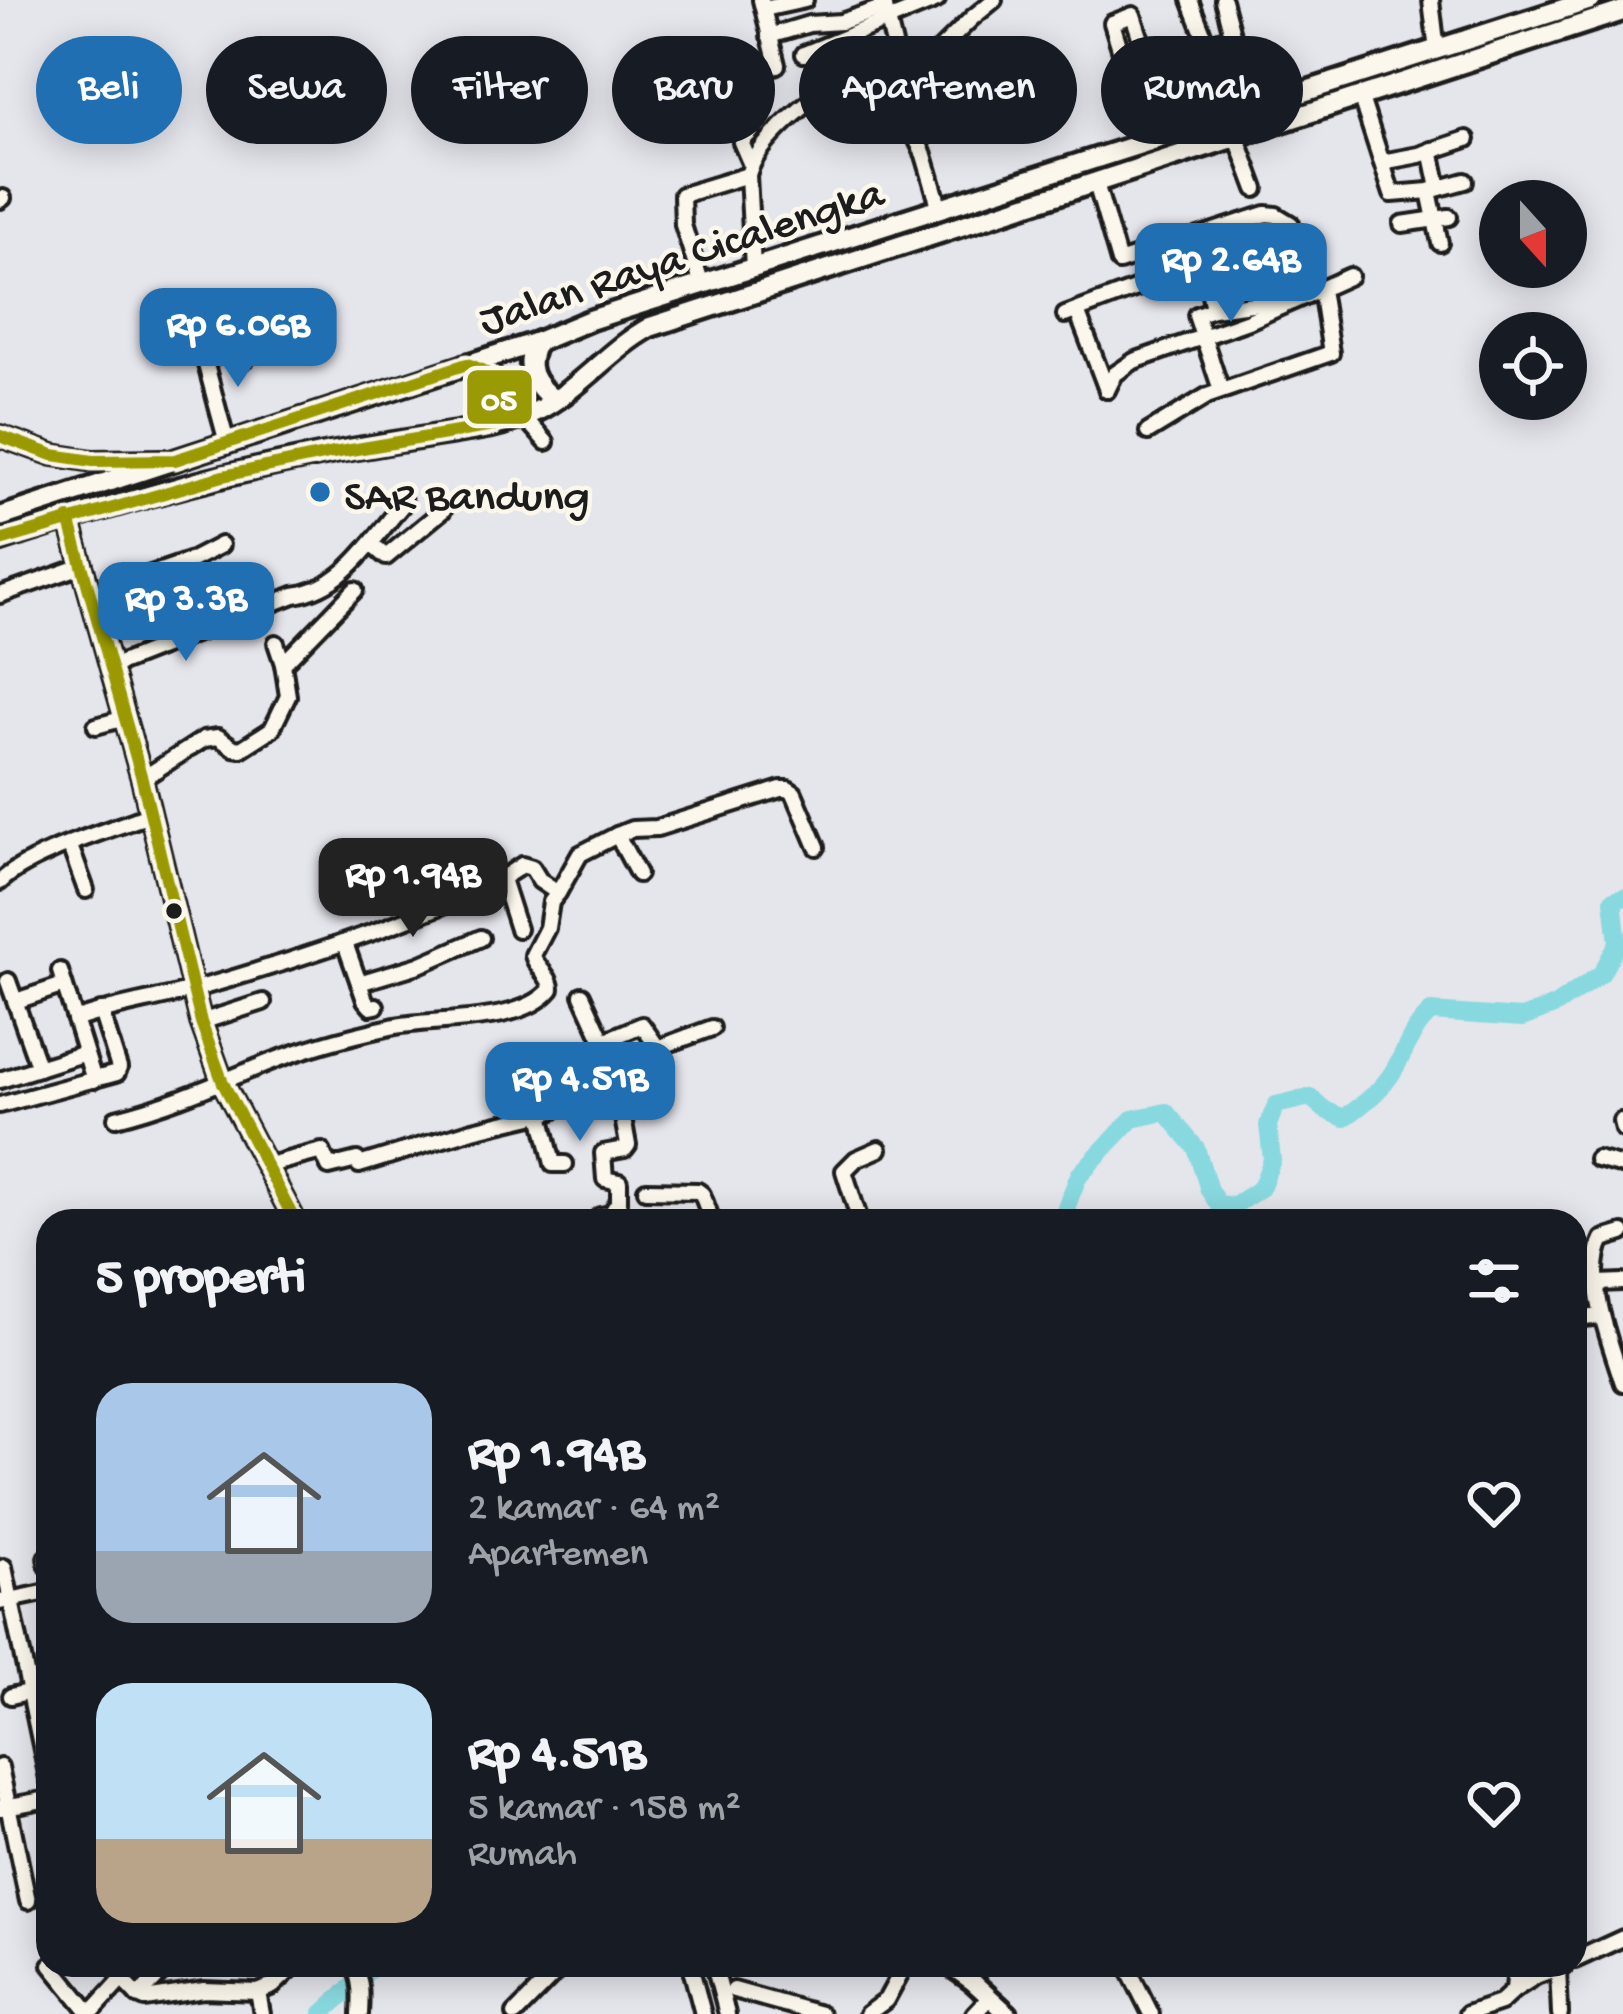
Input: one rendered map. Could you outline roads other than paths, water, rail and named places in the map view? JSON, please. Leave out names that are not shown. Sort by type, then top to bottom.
[{"type":"highway","name":"Jalan Raya Cicalengka","points":[[1303,94],[1592,0]]},
{"type":"highway","name":"Jalan Raya Cicalengka","points":[[1303,116],[1623,11]]},
{"type":"highway","name":"Jalan Raya Cicalengka","points":[[0,517],[537,342],[590,320],[1147,144]]},
{"type":"highway","name":"Jalan Raya Cicalengka","points":[[0,541],[263,467],[493,427],[524,417],[554,400],[650,327],[1216,144]]},
{"type":"highway","points":[[537,342],[529,357],[530,370],[554,400]]},
{"type":"highway","points":[[467,364],[482,368],[500,384],[502,397],[493,427]]},
{"type":"main road","points":[[0,436],[53,455],[93,461],[176,460]]},
{"type":"main road","points":[[69,519],[142,779],[201,1022],[223,1083],[288,1209]]},
{"type":"main road","points":[[964,1977],[1008,2014]]},
{"type":"street","points":[[805,0],[762,5],[769,36],[937,0]]},
{"type":"street","points":[[954,36],[994,0]]},
{"type":"street","points":[[1190,0],[1203,36]]},
{"type":"street","points":[[1223,0],[1232,36]]},
{"type":"street","points":[[1431,0],[1437,51]]},
{"type":"street","points":[[837,36],[886,9]]},
{"type":"street","points":[[1116,36],[1112,23],[1133,15],[1140,36]]},
{"type":"street","points":[[1361,98],[1392,194],[1465,181]]},
{"type":"street","points":[[702,286],[683,225],[682,195],[750,170],[773,137],[799,113]]},
{"type":"street","points":[[1382,162],[1467,140]]},
{"type":"street","points":[[742,144],[750,170],[753,268]]},
{"type":"street","points":[[918,144],[940,209]]},
{"type":"street","points":[[1240,144],[1256,189]]},
{"type":"street","points":[[1431,150],[1442,218],[1440,243]]},
{"type":"street","points":[[1096,183],[1119,262],[1266,214],[1291,224]]},
{"type":"street","points":[[1402,224],[1442,218]]},
{"type":"street","points":[[1249,260],[1137,288],[1071,313],[1107,390],[1114,374],[1125,365],[1350,276]]},
{"type":"street","points":[[1205,272],[1213,309]]},
{"type":"street","points":[[1148,432],[1221,389],[1331,353],[1321,289]]},
{"type":"street","points":[[1221,389],[1196,315],[1267,300],[1303,298]]},
{"type":"street","points":[[227,443],[205,362],[238,350],[246,359]]},
{"type":"street","points":[[524,417],[545,442]]},
{"type":"street","points":[[111,667],[316,590],[342,573],[404,503]]},
{"type":"street","points":[[370,544],[386,556],[443,510]]},
{"type":"street","points":[[90,595],[192,560],[221,545]]},
{"type":"street","points":[[0,595],[82,566]]},
{"type":"street","points":[[284,664],[355,590]]},
{"type":"street","points":[[142,779],[204,739],[218,737],[242,749],[272,729],[288,696],[276,643]]},
{"type":"street","points":[[96,725],[125,718]]},
{"type":"street","points":[[116,1118],[172,1102],[304,1050],[373,1031],[501,1014],[535,1004],[550,989],[533,956],[547,928],[550,902],[580,854],[616,835],[657,828],[788,789],[817,847]]},
{"type":"street","points":[[0,882],[19,866],[151,814]]},
{"type":"street","points":[[616,835],[638,874]]},
{"type":"street","points":[[70,846],[86,890]]},
{"type":"street","points":[[75,1020],[345,943],[502,879],[518,867],[527,866],[558,893]]},
{"type":"street","points":[[502,879],[518,929]]},
{"type":"street","points":[[359,983],[419,965],[481,938]]},
{"type":"street","points":[[345,943],[368,1006],[376,1006]]},
{"type":"street","points":[[16,1001],[62,978],[94,1080]]},
{"type":"street","points":[[8,981],[39,1068]]},
{"type":"street","points":[[582,995],[618,1082],[628,1145],[603,1154],[605,1179],[619,1182],[614,1209]]},
{"type":"street","points":[[201,1022],[263,1002]]},
{"type":"street","points":[[0,1106],[119,1071],[101,1011]]},
{"type":"street","points":[[604,1040],[642,1025],[660,1047],[712,1028]]},
{"type":"street","points":[[0,1080],[85,1053]]},
{"type":"street","points":[[265,1166],[322,1150],[329,1167],[357,1160],[359,1165],[556,1109],[550,1066]]},
{"type":"street","points":[[541,1114],[553,1164],[565,1164]]},
{"type":"street","points":[[856,1209],[844,1171],[856,1159],[879,1149]]},
{"type":"street","points":[[1598,1159],[1623,1166]]},
{"type":"street","points":[[646,1190],[698,1191],[708,1209]]},
{"type":"street","points":[[1623,1233],[1601,1242],[1598,1254],[1602,1316],[1623,1383]]},
{"type":"street","points":[[1598,1283],[1623,1282]]},
{"type":"street","points":[[1587,1318],[1602,1316]]},
{"type":"street","points":[[4,1567],[5,1602],[36,1721]]},
{"type":"street","points":[[5,1602],[36,1595]]},
{"type":"street","points":[[11,1696],[36,1691]]},
{"type":"street","points":[[0,1766],[4,1807],[28,1901]]},
{"type":"street","points":[[4,1807],[36,1801]]},
{"type":"street","points":[[1587,1954],[1623,1938]]},
{"type":"street","points":[[61,1977],[90,2014],[121,1977]]},
{"type":"street","points":[[128,1977],[138,1996],[151,1999],[203,1990],[258,1992],[282,1977]]},
{"type":"street","points":[[138,1996],[157,1977]]},
{"type":"street","points":[[357,1977],[360,2014]]},
{"type":"street","points":[[515,2014],[551,1977]]},
{"type":"street","points":[[692,1977],[703,2014]]},
{"type":"street","points":[[717,1977],[727,2014]]},
{"type":"street","points":[[867,2014],[886,2000],[898,1977]]},
{"type":"street","points":[[1132,1977],[1151,2014]]},
{"type":"street","points":[[1514,1990],[1515,1977]]},
{"type":"street","points":[[1467,2014],[1500,2003],[1541,1977]]},
{"type":"street","points":[[1560,2014],[1561,1977]]},
{"type":"street","points":[[734,1990],[820,2014]]},
{"type":"street","points":[[258,1992],[262,2014]]},
{"type":"street","points":[[974,2014],[989,1998]]},
{"type":"waterway","points":[[1066,1209],[1079,1175],[1132,1119],[1166,1112],[1196,1148],[1218,1204],[1233,1206],[1261,1188],[1272,1160],[1268,1125],[1276,1105],[1310,1097],[1344,1118],[1384,1084],[1431,1012],[1522,1018],[1556,1005],[1601,974],[1618,943],[1613,900],[1623,897]]},
{"type":"waterway","points":[[322,2014],[362,1977]]},
{"type":"place","name":"SAR Bandung","points":[[320,492]]}]
